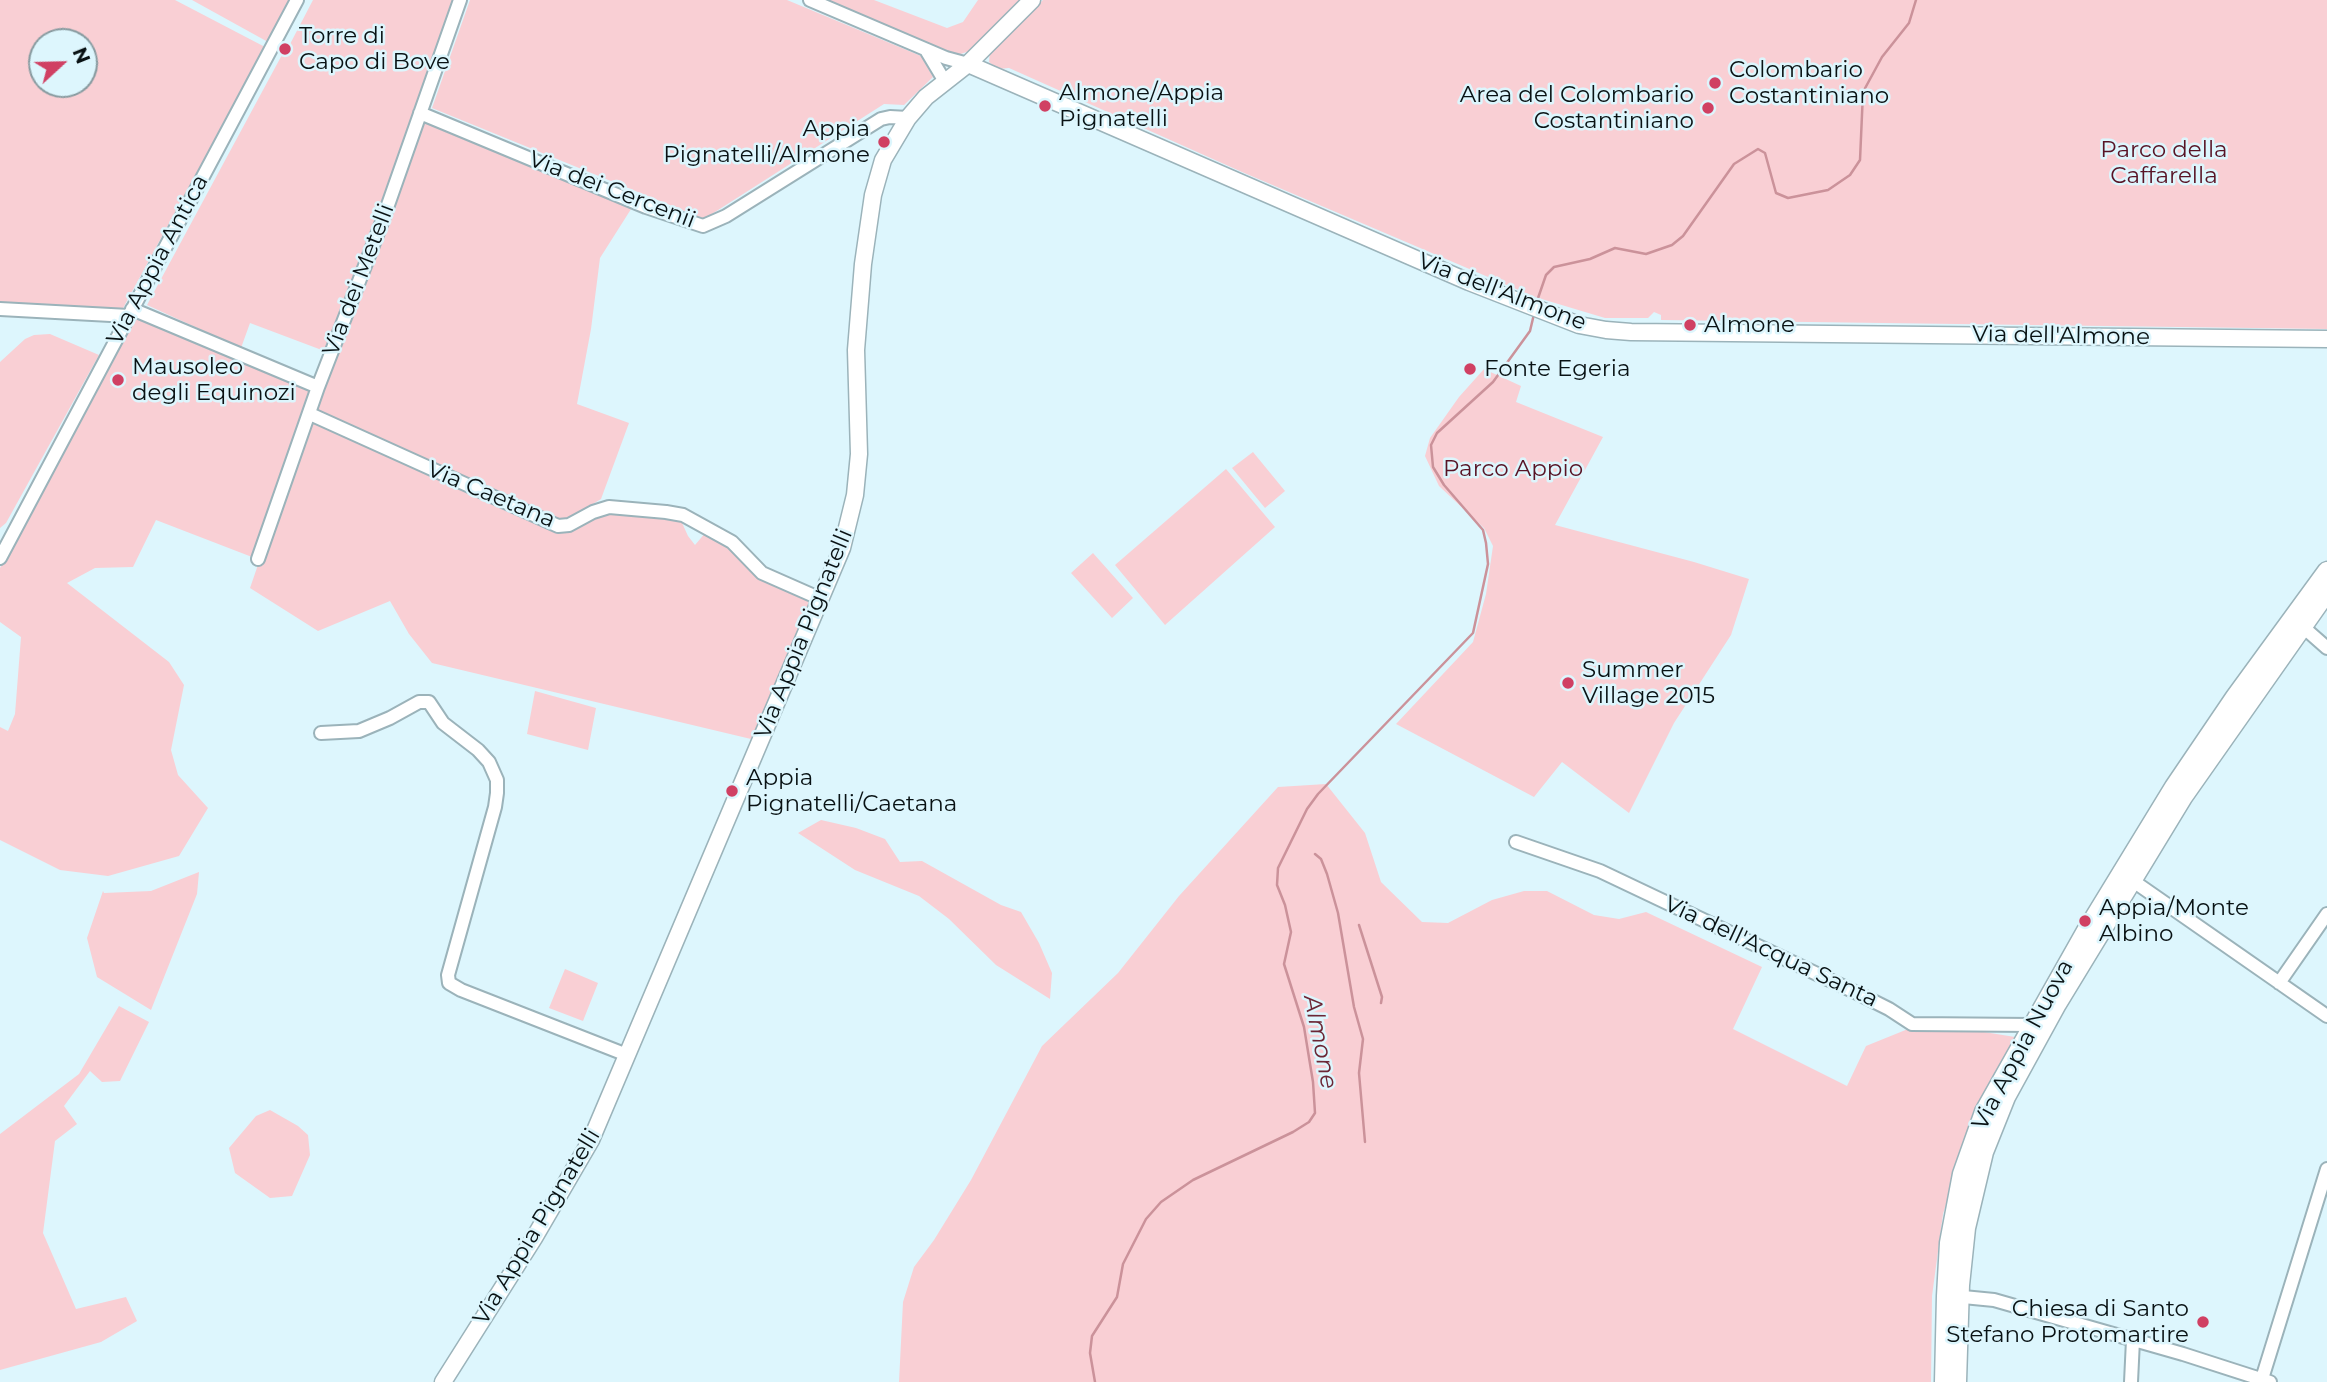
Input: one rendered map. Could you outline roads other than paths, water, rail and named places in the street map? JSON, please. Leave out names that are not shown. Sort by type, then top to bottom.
[{"type":"main road","name":"Via Appia Pignatelli","points":[[443,1382],[572,1175],[600,1119],[821,599],[849,527],[859,454],[856,350],[863,264],[873,195],[883,160],[908,117],[944,80],[968,64],[1032,0]]},
{"type":"main road","name":"Via dell'Almone","points":[[968,64],[1090,119],[1533,308],[1579,325],[1631,332],[2327,340]]},
{"type":"main road","name":"Via Appia Nuova","points":[[1944,1382],[1952,1296],[1970,1207],[1982,1160],[2018,1073],[2203,743],[2327,571]]},
{"type":"main road","name":"Via Appia Nuova","points":[[1957,1382],[1952,1296],[1953,1217],[1970,1146],[1984,1112],[2032,1025],[2127,877],[2327,592]]},
{"type":"street","name":"Via Appia Antica","points":[[0,558],[297,0]]},
{"type":"street","name":"Via dei Metelli","points":[[257,559],[318,387],[382,222],[460,0]]},
{"type":"street","points":[[810,0],[925,49],[968,64]]},
{"type":"street","points":[[925,49],[944,80]]},
{"type":"street","name":"Via dei Cercenii","points":[[421,113],[646,207],[703,226],[726,216],[881,119],[908,117]]},
{"type":"street","points":[[0,309],[130,313],[318,387]]},
{"type":"street","name":"Via Caetana","points":[[310,414],[558,526],[569,525],[597,510],[609,508],[683,515],[732,542],[762,573],[821,599]]},
{"type":"street","points":[[2302,626],[2327,648]]},
{"type":"street","points":[[321,733],[359,731],[419,702],[429,702],[443,723],[478,750],[489,762],[497,780],[497,793],[447,975],[449,982],[461,990],[627,1055]]},
{"type":"street","name":"Via dell'Acqua Santa","points":[[1516,842],[1600,871],[1857,993],[1912,1024],[2032,1025]]},
{"type":"street","points":[[2127,877],[2327,1016]]},
{"type":"street","points":[[2279,983],[2327,914]]},
{"type":"street","points":[[1952,1296],[1994,1300],[2264,1381],[2327,1169]]},
{"type":"street","points":[[2131,1382],[2133,1340]]},
{"type":"waterway","name":"Almone","points":[[1537,301],[1546,275],[1554,267],[1590,259],[1615,248],[1646,254],[1672,245],[1683,236],[1734,164],[1758,149],[1765,153],[1776,193],[1788,198],[1828,190],[1850,175],[1860,160],[1863,92],[1882,57],[1909,23],[1916,0]]},
{"type":"waterway","name":"Almone","points":[[1095,1382],[1090,1353],[1092,1336],[1117,1297],[1123,1264],[1146,1219],[1161,1202],[1193,1180],[1293,1132],[1309,1122],[1315,1113],[1304,1027],[1284,964],[1291,932],[1277,885],[1278,868],[1307,809],[1318,794],[1473,633],[1488,564],[1486,543],[1483,530],[1444,485],[1433,467],[1431,445],[1437,433],[1493,382],[1530,331],[1534,314]]},
{"type":"waterway","points":[[1315,854],[1321,859],[1327,874],[1338,913],[1354,1007],[1363,1039],[1359,1073],[1365,1142]]},
{"type":"waterway","points":[[1359,925],[1382,997],[1381,1003]]},
{"type":"place","name":"Torre di Capo di Bove","points":[[285,49]]},
{"type":"place","name":"Colombario Costantiniano","points":[[1715,83]]},
{"type":"place","name":"Almone/Appia Pignatelli","points":[[1045,106]]},
{"type":"place","name":"Area del Colombario Costantiniano","points":[[1708,108]]},
{"type":"place","name":"Appia Pignatelli/Almone","points":[[884,142]]},
{"type":"place","name":"Almone","points":[[1690,325]]},
{"type":"place","name":"Fonte Egeria","points":[[1470,369]]},
{"type":"place","name":"Mausoleo degli Equinozi","points":[[118,380]]},
{"type":"place","name":"Summer Village 2015","points":[[1568,683]]},
{"type":"place","name":"Appia Pignatelli/Caetana","points":[[732,791]]},
{"type":"place","name":"Appia/Monte Albino","points":[[2085,921]]},
{"type":"place","name":"Chiesa di Santo Stefano Protomartire","points":[[2203,1322]]},
{"type":"park label","name":"Parco della Caffarella","points":[[2164,163]]},
{"type":"park label","name":"Parco Appio","points":[[1513,469]]}]
